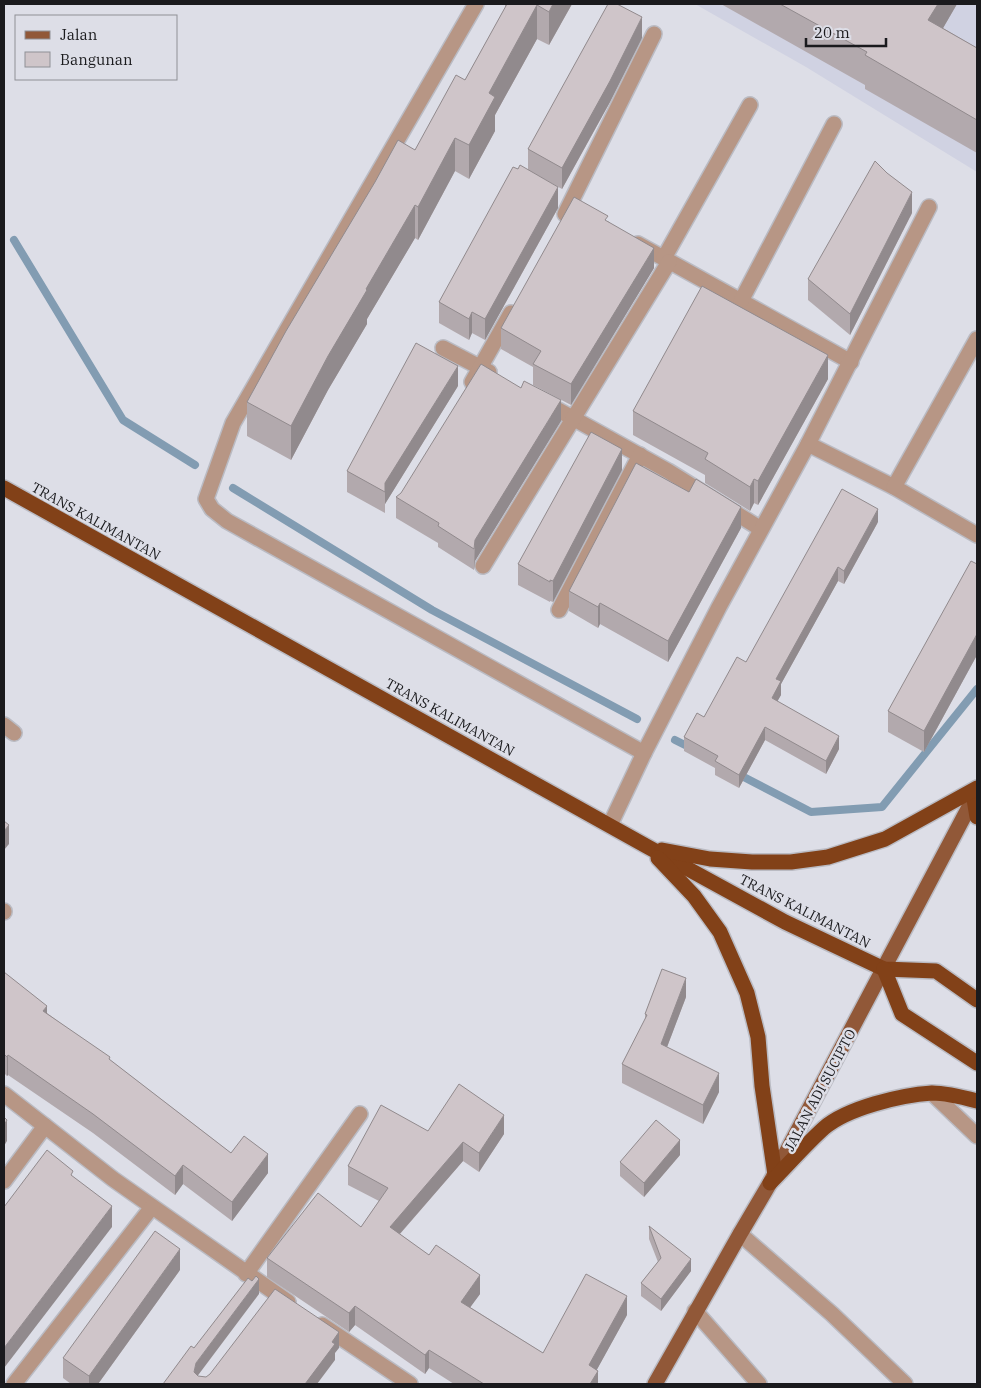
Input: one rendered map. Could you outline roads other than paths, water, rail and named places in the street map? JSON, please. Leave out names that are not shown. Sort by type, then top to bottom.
[{"type":"highway","name":"TRANS KALIMANTAN","points":[[4,488],[785,922],[884,968]]},
{"type":"highway","points":[[648,847],[710,859],[791,862],[828,857],[885,839],[976,793],[977,818]]},
{"type":"highway","points":[[648,847],[694,896],[720,932],[747,993],[758,1037],[772,1179]]},
{"type":"highway","points":[[977,1000],[936,971],[884,968],[902,1014],[977,1063]]},
{"type":"highway","points":[[772,1179],[825,1127],[848,1113],[898,1098],[932,1093],[977,1100]]},
{"type":"main road","name":"JALAN ADI SUCIPTO","points":[[655,1384],[772,1179],[976,793]]},
{"type":"street","points":[[476,4],[233,423],[206,499],[212,508],[227,521],[644,753]]},
{"type":"street","points":[[556,231],[574,207],[654,34]]},
{"type":"street","points":[[483,566],[575,418],[666,260],[750,105]]},
{"type":"street","points":[[742,301],[834,124]]},
{"type":"street","points":[[555,196],[574,207]]},
{"type":"street","points":[[610,825],[644,753],[719,607],[808,444],[929,207]]},
{"type":"street","points":[[630,239],[851,362]]},
{"type":"street","points":[[465,393],[518,299]]},
{"type":"street","points":[[894,487],[977,339]]},
{"type":"street","points":[[443,348],[498,377]]},
{"type":"street","points":[[532,395],[640,455],[761,529]]},
{"type":"street","points":[[808,444],[894,487],[977,535]]},
{"type":"street","points":[[558,610],[640,455]]},
{"type":"street","points":[[932,1093],[977,1136]]},
{"type":"street","points":[[4,1094],[113,1179],[246,1274],[270,1296],[297,1308]]},
{"type":"street","points":[[246,1274],[360,1114]]},
{"type":"street","points":[[4,1181],[45,1126]]},
{"type":"street","points":[[14,1384],[152,1207]]},
{"type":"street","points":[[740,1234],[832,1314],[905,1384]]},
{"type":"street","points":[[695,1311],[759,1384]]},
{"type":"street","points":[[313,1319],[410,1384]]},
{"type":"waterway","points":[[14,240],[123,420],[195,465]]},
{"type":"waterway","points":[[233,488],[432,610],[637,719]]},
{"type":"waterway","points":[[736,773],[811,812],[882,807],[977,689]]},
{"type":"waterway","points":[[675,740],[691,748]]}]
